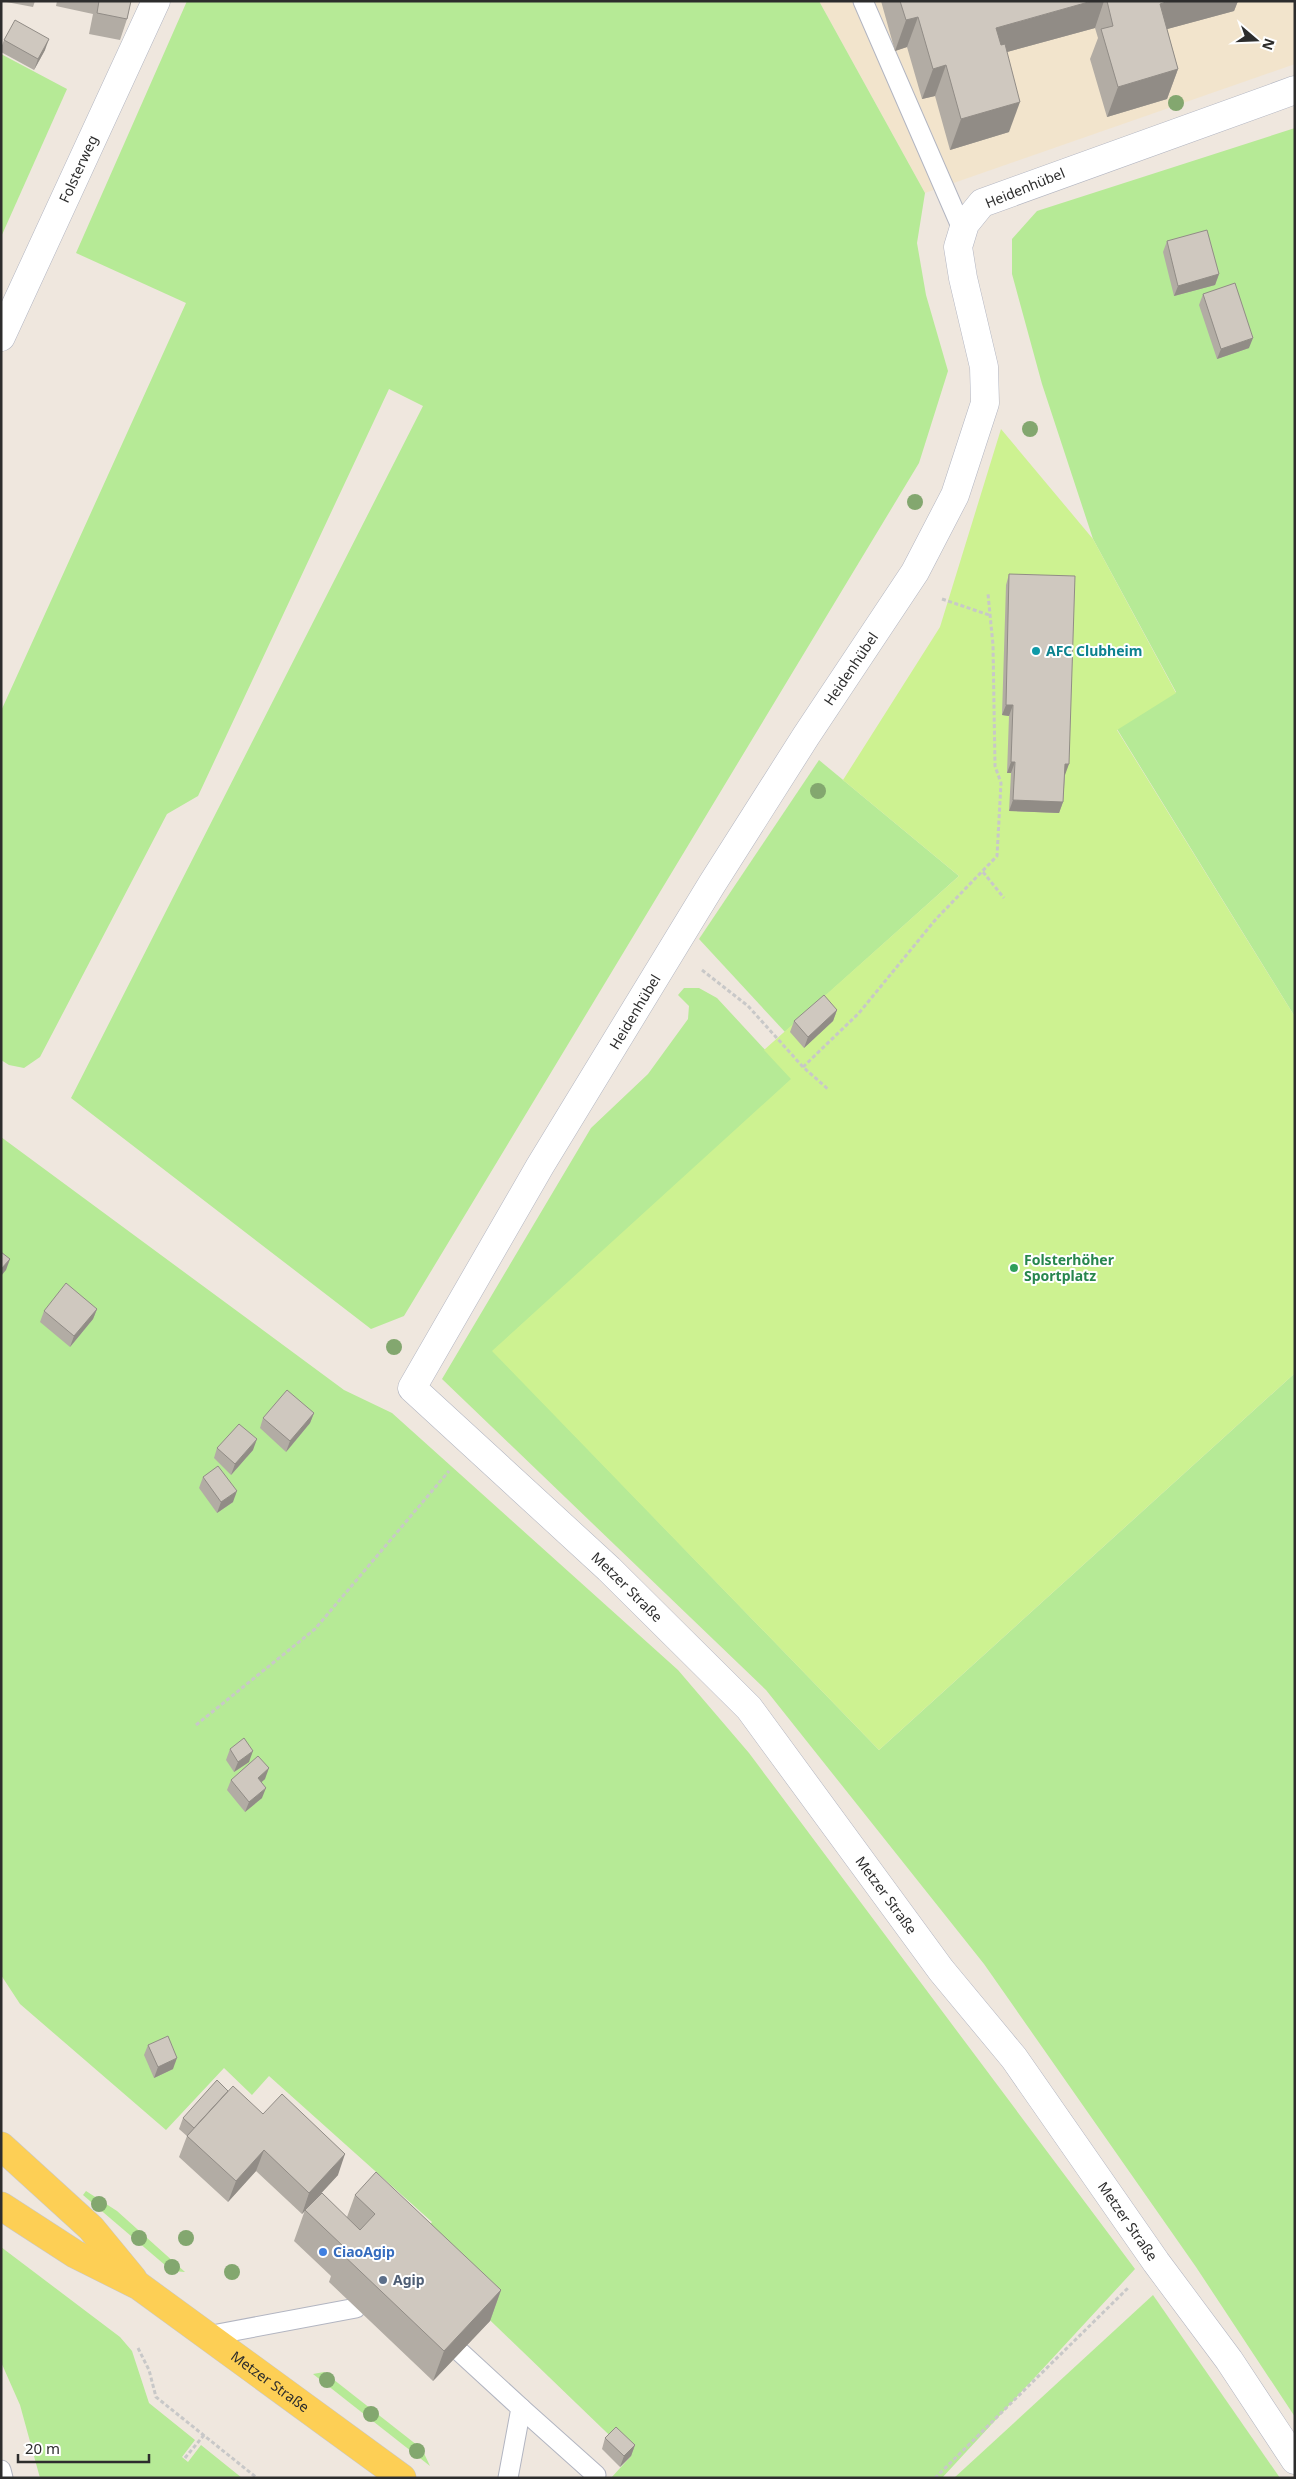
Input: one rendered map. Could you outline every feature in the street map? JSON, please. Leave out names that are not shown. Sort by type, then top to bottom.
[{"type":"main road","name":"Metzer Straße","points":[[1,2146],[91,2228],[139,2286]]},
{"type":"main road","name":"Metzer Straße","points":[[1,2206],[75,2254],[139,2286],[402,2478]]},
{"type":"street","name":"Folsterweg","points":[[1,337],[156,1]]},
{"type":"street","name":"Heidenhübel","points":[[412,1388],[540,1166],[806,736],[905,587],[955,495],[985,404],[984,367],[958,247],[965,224],[982,203],[1295,90]]},
{"type":"street","name":"Metzer Straße","points":[[412,1388],[609,1569],[749,1708],[941,1970],[1014,2058],[1156,2262],[1229,2360],[1295,2460]]},
{"type":"lane","points":[[863,1],[963,232]]},
{"type":"lane","points":[[207,2336],[356,2308]]},
{"type":"lane","points":[[460,2352],[596,2475]]},
{"type":"lane","points":[[508,2478],[521,2408]]},
{"type":"lane","points":[[1,2470],[3,2478]]},
{"type":"path","points":[[905,587],[989,614]]},
{"type":"path","points":[[803,1067],[859,1013],[936,920],[997,856],[1001,783],[995,766],[994,645],[988,594]]},
{"type":"path","points":[[983,872],[1004,898]]},
{"type":"path","points":[[672,950],[710,976],[748,1006],[803,1067],[829,1090]]},
{"type":"path","points":[[196,1725],[315,1629],[472,1442]]},
{"type":"path","points":[[935,2478],[1156,2262]]},
{"type":"path","points":[[138,2348],[149,2370],[156,2397],[257,2478]]},
{"type":"path","points":[[185,2458],[204,2435]]},
{"type":"shaded area","points":[[819,1],[1295,1],[1295,64],[925,193]]},
{"type":"green space","points":[[187,1],[819,1],[925,193],[917,243],[926,295],[948,371],[919,463],[404,1316],[371,1329],[71,1098],[423,406],[389,389],[198,796],[167,814],[40,1057],[24,1068],[9,1065],[1,1060],[1,711],[186,303],[76,253]]},
{"type":"green space","points":[[1,54],[67,89],[1,237]]},
{"type":"green space","points":[[1295,128],[1295,1017],[1117,729],[1176,692],[1093,539],[1042,384],[1012,274],[1012,239],[1037,211]]},
{"type":"green space","points":[[1001,429],[1093,539],[1176,693],[1117,730],[1295,1017],[1295,1373],[879,1750],[492,1351],[791,1079],[764,1050],[959,876],[843,780],[940,627]]},
{"type":"green space","points":[[819,760],[959,876],[785,1032],[699,939]]},
{"type":"green space","points":[[684,988],[699,988],[717,998],[792,1079],[493,1351],[879,1750],[1295,1373],[1295,2417],[1196,2267],[984,1964],[766,1690],[442,1379],[591,1128],[648,1074],[688,1019],[689,1006],[678,995]]},
{"type":"green space","points":[[1,1137],[344,1390],[392,1413],[678,1670],[749,1753],[1135,2269],[942,2478],[611,2478],[631,2456],[412,2245],[432,2222],[269,2076],[252,2095],[224,2068],[166,2130],[20,2004],[1,1975]]},
{"type":"green space","points":[[86,2191],[117,2211],[185,2272],[172,2271],[83,2195]]},
{"type":"green space","points":[[1,2247],[120,2337],[132,2351],[149,2403],[195,2440],[182,2457],[188,2462],[201,2445],[242,2478],[40,2478],[20,2405],[1,2362]]},
{"type":"green space","points":[[1153,2295],[1280,2478],[954,2478]]},
{"type":"green space","points":[[324,2372],[422,2449],[430,2466],[313,2374]]},
{"type":"building","points":[[99,1],[131,1],[127,19],[97,13]]},
{"type":"building","points":[[900,1],[1092,1],[996,28],[1001,45],[1005,44],[1020,102],[961,119],[946,65],[933,69],[918,17],[906,20]]},
{"type":"building","points":[[1107,1],[1169,1],[1160,4],[1178,69],[1118,87],[1101,29],[1113,26]]},
{"type":"building","points":[[15,20],[49,39],[38,59],[4,40]]},
{"type":"building","points":[[1207,230],[1219,274],[1178,286],[1167,241]]},
{"type":"building","points":[[1235,283],[1253,338],[1221,349],[1203,294]]},
{"type":"building","name":"AFC Clubheim","points":[[1009,574],[1075,576],[1069,764],[1065,764],[1063,802],[1013,800],[1015,762],[1011,762],[1013,705],[1006,705]]},
{"type":"building","points":[[824,995],[837,1010],[808,1037],[794,1021]]},
{"type":"building","points":[[1,1252],[10,1259],[1,1269]]},
{"type":"building","points":[[66,1283],[97,1309],[74,1336],[44,1311]]},
{"type":"building","points":[[287,1390],[314,1413],[290,1441],[263,1418]]},
{"type":"building","points":[[239,1424],[257,1439],[235,1464],[217,1448]]},
{"type":"building","points":[[218,1466],[237,1491],[221,1502],[203,1477]]},
{"type":"building","points":[[244,1738],[253,1751],[238,1762],[230,1749]]},
{"type":"building","points":[[258,1756],[269,1768],[258,1778],[266,1788],[249,1802],[231,1780]]},
{"type":"building","points":[[168,2036],[177,2058],[158,2067],[148,2045]]},
{"type":"building","points":[[217,2080],[228,2091],[194,2128],[183,2118]]},
{"type":"building","points":[[233,2086],[263,2114],[282,2094],[345,2154],[309,2193],[264,2150],[236,2181],[187,2136]]},
{"type":"building","points":[[376,2172],[501,2290],[444,2351],[340,2252],[344,2247],[305,2210],[322,2193],[360,2230],[375,2214],[355,2195]]},
{"type":"building","points":[[616,2427],[635,2445],[624,2456],[605,2438]]},
{"type":"place","name":"AFC Clubheim","points":[[1036,651]]},
{"type":"place","name":"Folsterhöher Sportplatz","points":[[1014,1268]]},
{"type":"place","name":"CiaoAgip","points":[[323,2252]]},
{"type":"place","name":"Agip","points":[[383,2280]]}]
